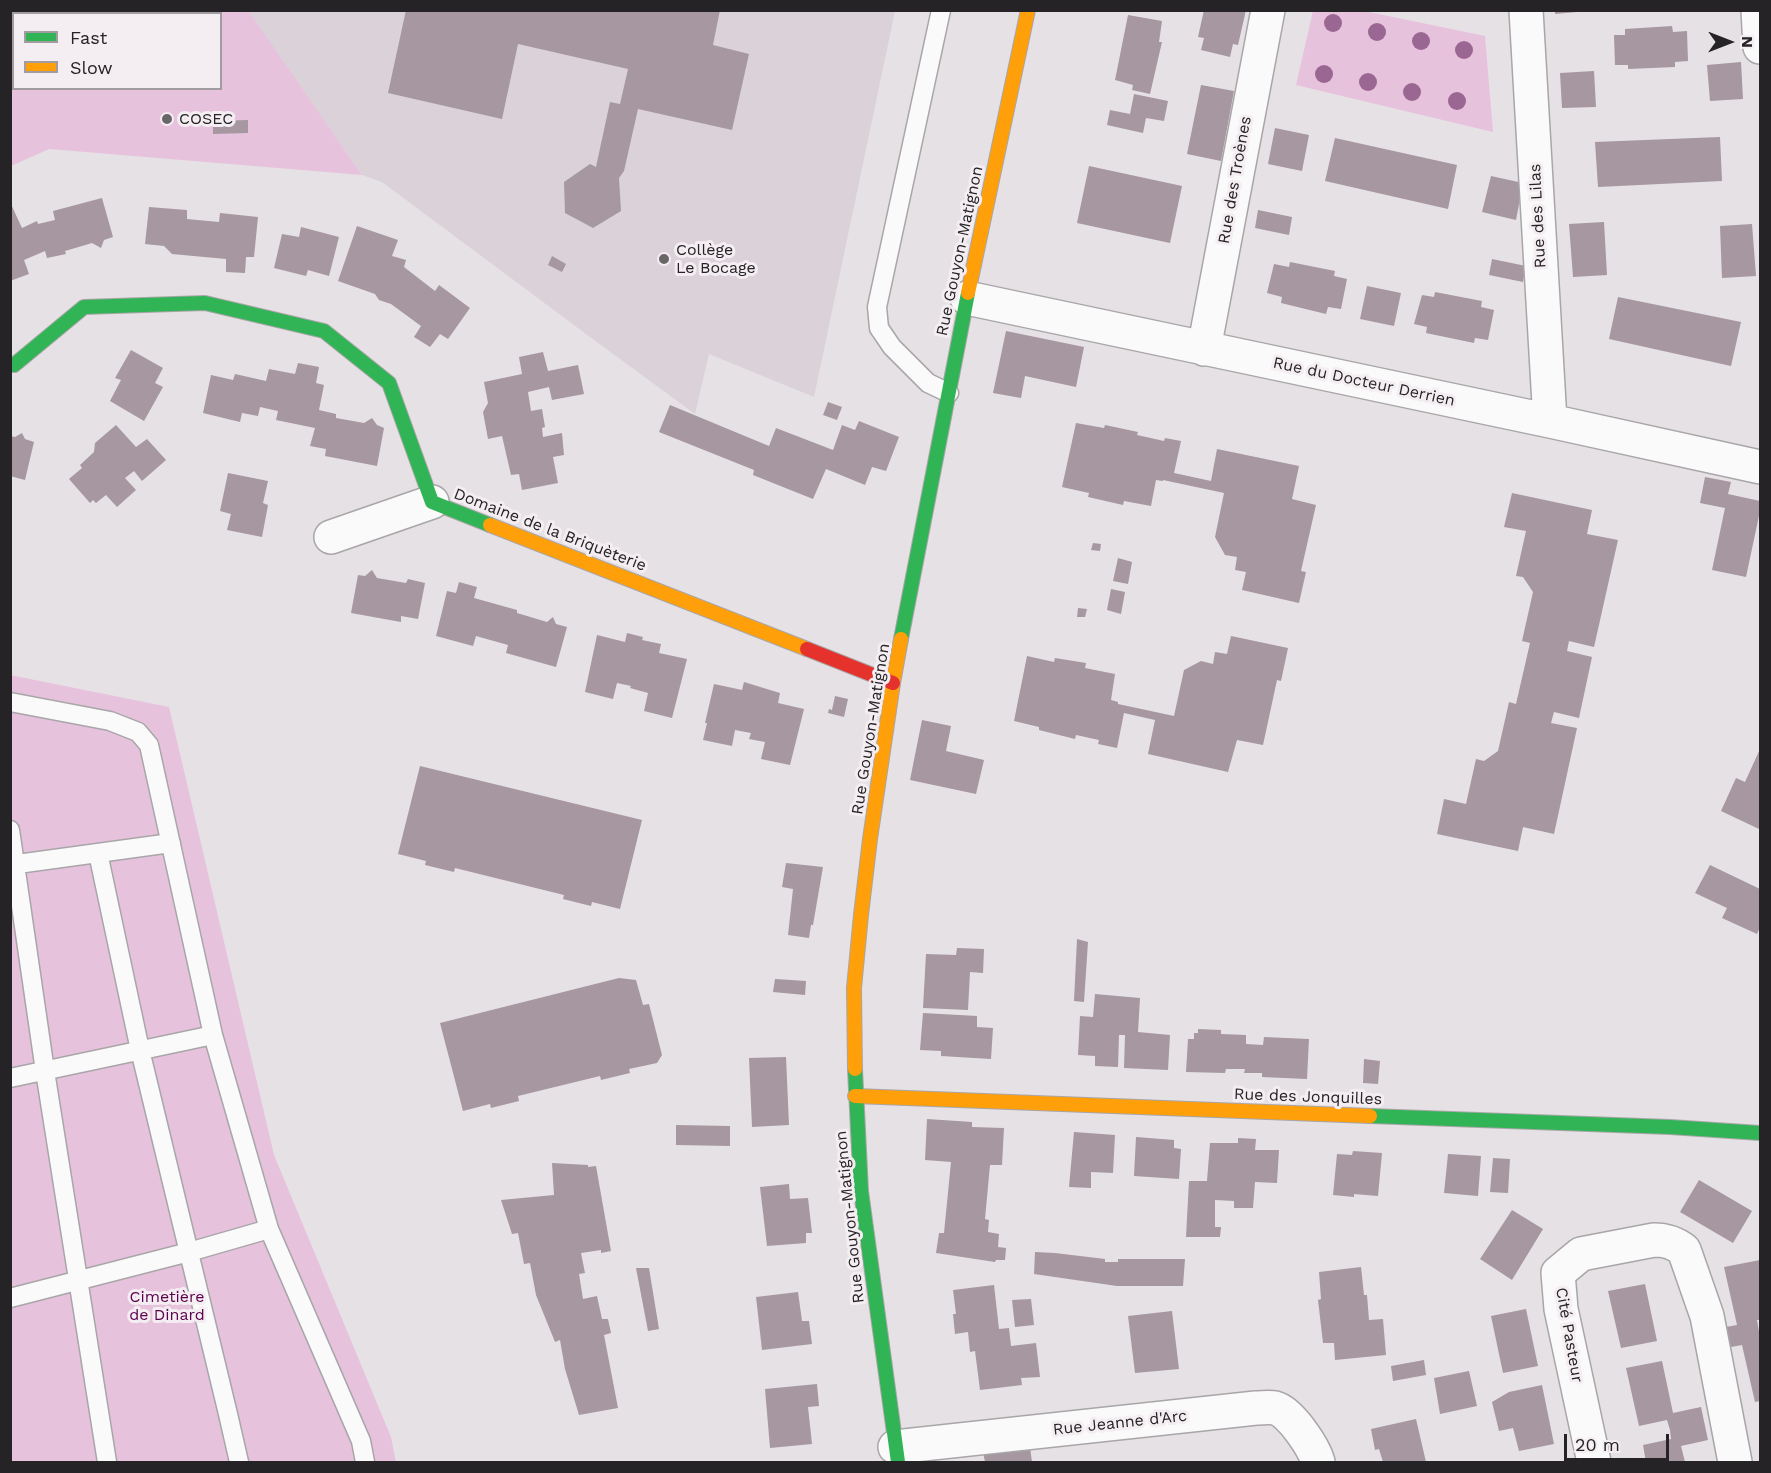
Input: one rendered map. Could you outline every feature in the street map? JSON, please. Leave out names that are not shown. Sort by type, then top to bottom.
[{"type":"street","name":"Rue Gouyon-Matignon","points":[[896,1455],[861,1191],[855,1096],[854,988],[870,839],[894,683],[948,393],[1028,10]]},
{"type":"street","name":"Rue des Troènes","points":[[1204,349],[1268,10]]},
{"type":"street","name":"Rue des Lilas","points":[[1526,10],[1550,421]]},
{"type":"street","points":[[1758,10],[1761,47]]},
{"type":"street","name":"Rue du Docteur Derrien","points":[[967,298],[1761,467]]},
{"type":"street","name":"Domaine de la Briquèterie","points":[[14,365],[84,307],[205,303],[324,331],[389,383],[432,502],[894,683]]},
{"type":"street","points":[[331,537],[432,502]]},
{"type":"street","name":"Rue des Jonquilles","points":[[855,1096],[1670,1127],[1761,1133]]},
{"type":"street","name":"Cité Pasteur","points":[[1594,1462],[1561,1309],[1558,1273],[1581,1254],[1654,1240],[1666,1240],[1677,1244],[1684,1250],[1707,1316],[1735,1462]]},
{"type":"street","name":"Rue Jeanne d'Arc","points":[[896,1455],[1256,1408],[1277,1408],[1294,1422],[1316,1455],[1318,1462]]},
{"type":"lane","points":[[941,10],[876,307],[879,328],[892,347],[928,383],[948,393]]},
{"type":"lane","points":[[10,702],[110,721],[138,732],[149,745],[213,1035],[269,1229],[361,1441],[365,1462]]},
{"type":"lane","points":[[10,830],[13,865],[106,1462]]},
{"type":"lane","points":[[13,865],[171,843]]},
{"type":"lane","points":[[98,853],[140,1050],[239,1462]]},
{"type":"lane","points":[[10,1078],[213,1035]]},
{"type":"lane","points":[[10,1298],[269,1229]]},
{"type":"shaded area","name":"Collège Le Bocage","points":[[248,11],[895,11],[814,397],[709,354],[695,414],[382,182],[362,175]]},
{"type":"green space","name":"COSEC","points":[[248,10],[362,175],[49,149],[11,166],[11,11]]},
{"type":"green space","points":[[1313,11],[1364,11],[1485,36],[1493,132],[1296,85]]},
{"type":"green space","name":"Cimetière de Dinard","points":[[10,675],[169,707],[274,1155],[391,1437],[396,1462],[11,1462]]},
{"type":"building","points":[[406,10],[720,10],[713,45],[749,54],[732,130],[638,109],[624,171],[619,178],[621,211],[593,228],[565,213],[564,182],[590,164],[596,167],[610,102],[620,104],[628,69],[518,44],[502,119],[388,93]]},
{"type":"building","points":[[1204,10],[1246,10],[1238,45],[1233,44],[1230,57],[1201,50],[1204,38],[1198,37]]},
{"type":"building","points":[[1555,10],[1577,10],[1577,12],[1555,14]]},
{"type":"building","points":[[1128,15],[1162,21],[1159,42],[1162,42],[1150,94],[1132,90],[1133,85],[1115,80]]},
{"type":"building","points":[[1672,26],[1673,32],[1687,31],[1688,61],[1675,62],[1675,67],[1628,69],[1628,65],[1615,65],[1614,35],[1625,35],[1625,29]]},
{"type":"building","points":[[1741,62],[1743,99],[1710,101],[1707,65]]},
{"type":"building","points":[[1594,71],[1596,107],[1562,108],[1560,73]]},
{"type":"building","points":[[1201,85],[1234,91],[1221,161],[1187,154]]},
{"type":"building","points":[[1134,94],[1168,101],[1164,121],[1146,118],[1143,133],[1107,125],[1110,110],[1130,114]]},
{"type":"building","points":[[248,120],[248,133],[213,134],[213,121]]},
{"type":"building","points":[[1275,128],[1309,135],[1302,171],[1268,164]]},
{"type":"building","points":[[1720,137],[1722,181],[1598,187],[1595,142]]},
{"type":"building","points":[[1335,138],[1457,165],[1448,209],[1325,181]]},
{"type":"building","points":[[1089,166],[1182,186],[1170,243],[1077,223]]},
{"type":"building","points":[[1491,176],[1523,183],[1516,220],[1482,212]]},
{"type":"building","points":[[102,198],[113,237],[104,240],[101,248],[92,243],[65,251],[66,254],[47,258],[45,251],[24,260],[29,274],[10,281],[10,202],[22,228],[37,221],[38,224],[55,220],[53,211]]},
{"type":"building","points":[[149,207],[187,210],[187,219],[219,222],[220,213],[258,217],[254,257],[246,257],[245,273],[226,272],[226,259],[172,254],[164,246],[145,244]]},
{"type":"building","points":[[1258,210],[1292,217],[1289,235],[1255,228]]},
{"type":"building","points":[[1604,222],[1607,275],[1573,277],[1569,224]]},
{"type":"building","points":[[1752,224],[1756,276],[1722,278],[1720,226]]},
{"type":"building","points":[[357,226],[398,240],[392,256],[406,260],[404,267],[435,291],[439,285],[470,308],[448,339],[440,334],[430,347],[414,337],[421,326],[391,304],[379,300],[375,294],[338,281]]},
{"type":"building","points":[[301,227],[339,237],[329,276],[308,270],[306,276],[274,268],[282,234],[299,237]]},
{"type":"building","points":[[552,256],[566,264],[562,272],[548,265]]},
{"type":"building","points":[[1492,259],[1526,266],[1523,282],[1489,275]]},
{"type":"building","points":[[1290,262],[1335,271],[1334,276],[1347,279],[1341,309],[1328,307],[1326,314],[1281,303],[1282,297],[1267,293],[1274,264],[1289,267]]},
{"type":"building","points":[[1367,286],[1401,293],[1394,326],[1360,319]]},
{"type":"building","points":[[1435,292],[1482,301],[1481,307],[1494,310],[1488,340],[1475,338],[1474,343],[1426,333],[1427,327],[1414,324],[1422,295],[1434,297]]},
{"type":"building","points":[[1618,297],[1741,322],[1731,366],[1609,339]]},
{"type":"building","points":[[1006,331],[1084,347],[1076,387],[1025,376],[1021,398],[993,393]]},
{"type":"building","points":[[131,350],[163,368],[155,383],[163,387],[144,421],[110,401],[121,380],[115,378]]},
{"type":"building","points":[[543,352],[548,371],[578,365],[584,394],[552,400],[549,387],[528,392],[531,411],[542,409],[545,427],[542,428],[543,437],[562,433],[564,455],[553,457],[558,483],[522,490],[519,474],[511,475],[502,436],[488,439],[483,412],[488,403],[484,382],[522,374],[519,357]]},
{"type":"building","points":[[298,363],[319,367],[316,383],[324,385],[319,410],[336,414],[336,418],[364,423],[372,418],[377,425],[384,428],[377,466],[325,456],[326,449],[310,446],[315,428],[276,420],[278,411],[260,407],[258,416],[242,413],[240,422],[203,413],[211,375],[233,380],[235,374],[266,381],[269,369],[295,374]]},
{"type":"building","points":[[828,402],[842,407],[837,420],[823,415]]},
{"type":"building","points":[[670,405],[769,446],[776,428],[833,450],[842,425],[855,430],[859,421],[899,437],[886,471],[872,467],[865,485],[826,469],[813,499],[753,475],[754,470],[659,432]]},
{"type":"building","points":[[1076,423],[1104,428],[1105,425],[1138,432],[1137,435],[1164,441],[1165,438],[1181,441],[1174,473],[1211,481],[1217,449],[1299,466],[1292,499],[1316,505],[1301,571],[1306,572],[1299,603],[1242,590],[1246,572],[1235,570],[1237,557],[1225,555],[1215,537],[1224,493],[1156,480],[1151,506],[1124,501],[1123,505],[1088,497],[1089,493],[1062,487]]},
{"type":"building","points":[[116,425],[136,447],[147,439],[166,460],[142,481],[134,471],[125,478],[136,490],[117,507],[106,495],[96,503],[93,500],[90,503],[69,479],[82,468],[80,465],[94,452],[95,443]]},
{"type":"building","points":[[22,433],[25,439],[34,442],[25,480],[10,476],[10,436],[15,437]]},
{"type":"building","points":[[228,473],[268,481],[263,503],[268,505],[262,537],[227,530],[231,514],[220,511]]},
{"type":"building","points":[[1705,477],[1731,482],[1728,494],[1760,501],[1760,511],[1746,577],[1712,570],[1725,508],[1700,503]]},
{"type":"building","points":[[1512,493],[1592,510],[1587,534],[1618,540],[1594,647],[1569,641],[1567,651],[1592,657],[1579,718],[1554,712],[1551,723],[1577,728],[1554,834],[1523,827],[1518,851],[1437,834],[1444,799],[1466,804],[1476,759],[1484,761],[1498,751],[1509,702],[1516,704],[1530,643],[1522,641],[1533,592],[1523,577],[1516,576],[1526,531],[1504,527]]},
{"type":"building","points":[[1093,543],[1101,544],[1100,551],[1091,550]]},
{"type":"building","points":[[1118,558],[1132,562],[1128,584],[1113,581]]},
{"type":"building","points":[[372,570],[377,578],[406,583],[408,579],[425,583],[418,619],[401,616],[401,622],[351,613],[358,575],[365,576]]},
{"type":"building","points":[[459,582],[477,587],[474,598],[517,610],[517,613],[547,622],[553,617],[556,624],[567,627],[556,667],[506,653],[508,645],[476,636],[473,646],[436,636],[447,591],[456,593]]},
{"type":"building","points":[[1111,589],[1125,592],[1121,614],[1107,610]]},
{"type":"building","points":[[1078,608],[1087,609],[1085,617],[1077,617]]},
{"type":"building","points":[[627,633],[643,637],[642,640],[661,644],[659,653],[687,659],[672,718],[644,711],[648,693],[630,688],[631,686],[617,683],[613,699],[585,692],[597,635],[625,642]]},
{"type":"building","points":[[1231,636],[1288,648],[1281,681],[1277,680],[1263,745],[1237,740],[1228,772],[1148,754],[1155,720],[1124,713],[1117,748],[1098,744],[1099,740],[1076,735],[1075,739],[1014,721],[1027,656],[1054,662],[1055,658],[1086,663],[1085,668],[1115,674],[1111,700],[1118,704],[1174,716],[1184,670],[1201,661],[1213,664],[1215,652],[1227,654]]},
{"type":"building","points":[[744,682],[780,693],[778,703],[804,709],[790,765],[761,759],[765,742],[749,739],[751,733],[735,730],[732,746],[703,740],[714,684],[742,690]]},
{"type":"building","points":[[835,696],[848,699],[844,717],[828,713],[829,709],[832,710]]},
{"type":"building","points":[[922,720],[951,726],[946,751],[984,760],[976,794],[910,780]]},
{"type":"building","points":[[1760,749],[1759,829],[1721,811],[1736,778],[1745,782]]},
{"type":"building","points":[[420,766],[642,820],[620,909],[592,902],[591,906],[563,899],[564,895],[455,868],[454,872],[425,865],[426,861],[398,854]]},
{"type":"building","points":[[786,863],[823,867],[809,938],[788,935],[793,889],[782,887]]},
{"type":"building","points":[[1710,865],[1760,889],[1760,927],[1757,934],[1722,918],[1727,908],[1695,893]]},
{"type":"building","points":[[1077,939],[1088,942],[1084,1002],[1074,1001]]},
{"type":"building","points":[[957,948],[984,949],[983,973],[970,972],[968,1010],[923,1008],[926,954],[956,955]]},
{"type":"building","points":[[619,978],[636,980],[643,1005],[649,1004],[662,1055],[657,1063],[629,1069],[630,1073],[601,1080],[600,1076],[518,1096],[519,1101],[491,1108],[490,1104],[463,1111],[440,1023]]},
{"type":"building","points":[[775,979],[806,981],[805,995],[773,992]]},
{"type":"building","points":[[1095,994],[1140,998],[1138,1032],[1170,1035],[1168,1070],[1124,1068],[1125,1035],[1119,1035],[1118,1067],[1095,1066],[1095,1056],[1078,1055],[1080,1016],[1093,1017]]},
{"type":"building","points":[[923,1013],[977,1016],[977,1027],[993,1028],[991,1059],[941,1056],[941,1051],[920,1050]]},
{"type":"building","points":[[1198,1029],[1221,1030],[1221,1034],[1246,1035],[1246,1044],[1263,1045],[1264,1037],[1309,1039],[1307,1079],[1262,1077],[1262,1073],[1244,1073],[1245,1069],[1226,1069],[1225,1073],[1186,1072],[1188,1039],[1194,1039],[1194,1033],[1198,1033]]},
{"type":"building","points":[[786,1057],[789,1125],[752,1127],[749,1058]]},
{"type":"building","points":[[1364,1059],[1380,1061],[1378,1084],[1363,1083]]},
{"type":"building","points":[[927,1119],[972,1122],[972,1127],[1004,1128],[1002,1165],[990,1165],[985,1219],[989,1220],[988,1232],[999,1234],[998,1247],[1006,1248],[1005,1260],[995,1262],[936,1253],[939,1233],[944,1233],[951,1162],[925,1160]]},
{"type":"building","points":[[676,1125],[730,1126],[730,1146],[676,1145]]},
{"type":"building","points":[[1074,1132],[1115,1135],[1113,1173],[1091,1172],[1091,1188],[1069,1187]]},
{"type":"building","points":[[1136,1137],[1174,1140],[1174,1148],[1181,1149],[1179,1179],[1134,1176]]},
{"type":"building","points":[[1238,1138],[1256,1139],[1255,1150],[1279,1150],[1277,1183],[1255,1182],[1253,1208],[1234,1208],[1234,1201],[1215,1200],[1215,1227],[1221,1227],[1220,1237],[1186,1237],[1189,1181],[1207,1181],[1210,1143],[1238,1143]]},
{"type":"building","points":[[1353,1151],[1382,1153],[1378,1196],[1333,1195],[1337,1154],[1352,1155]]},
{"type":"building","points":[[1448,1154],[1481,1156],[1478,1196],[1444,1193]]},
{"type":"building","points":[[1493,1158],[1510,1159],[1508,1193],[1490,1192]]},
{"type":"building","points":[[552,1163],[596,1166],[611,1251],[581,1253],[585,1273],[579,1274],[583,1299],[597,1296],[602,1319],[608,1319],[611,1333],[604,1335],[618,1408],[579,1415],[565,1369],[560,1340],[555,1342],[536,1295],[530,1263],[524,1264],[518,1233],[512,1234],[501,1200],[554,1195]]},
{"type":"building","points":[[1699,1180],[1752,1211],[1733,1243],[1680,1212]]},
{"type":"building","points":[[789,1184],[790,1199],[808,1198],[812,1233],[806,1233],[806,1243],[767,1246],[760,1187]]},
{"type":"building","points":[[1512,1210],[1543,1229],[1512,1280],[1480,1259]]},
{"type":"building","points":[[1035,1252],[1105,1259],[1105,1262],[1118,1262],[1118,1259],[1185,1259],[1183,1286],[1117,1286],[1034,1274]]},
{"type":"building","points":[[1760,1260],[1760,1320],[1757,1320],[1760,1337],[1760,1401],[1755,1402],[1742,1345],[1731,1347],[1726,1327],[1737,1325],[1724,1267]]},
{"type":"building","points":[[1361,1267],[1369,1320],[1383,1319],[1386,1355],[1335,1360],[1334,1343],[1323,1343],[1318,1300],[1321,1299],[1319,1272]]},
{"type":"building","points":[[636,1268],[649,1268],[659,1329],[648,1331]]},
{"type":"building","points":[[1645,1284],[1657,1341],[1621,1348],[1608,1291]]},
{"type":"building","points":[[994,1285],[999,1329],[1009,1328],[1011,1346],[1036,1343],[1040,1377],[1021,1378],[1022,1385],[980,1390],[975,1351],[970,1352],[968,1332],[955,1334],[953,1314],[956,1314],[953,1290]]},
{"type":"building","points":[[798,1292],[802,1321],[809,1321],[812,1344],[762,1350],[756,1297]]},
{"type":"building","points":[[1031,1299],[1034,1325],[1015,1327],[1012,1300]]},
{"type":"building","points":[[1526,1309],[1538,1366],[1503,1373],[1491,1316]]},
{"type":"building","points":[[1172,1311],[1179,1369],[1135,1373],[1128,1316]]},
{"type":"building","points":[[1424,1360],[1426,1375],[1393,1381],[1391,1366]]},
{"type":"building","points":[[1662,1361],[1673,1413],[1701,1407],[1708,1440],[1681,1446],[1685,1462],[1646,1462],[1643,1445],[1671,1439],[1670,1430],[1667,1420],[1639,1426],[1626,1368]]},
{"type":"building","points":[[1469,1371],[1477,1406],[1440,1414],[1434,1378]]},
{"type":"building","points":[[817,1384],[819,1406],[808,1407],[812,1444],[770,1448],[765,1389]]},
{"type":"building","points":[[1542,1385],[1554,1444],[1519,1451],[1513,1428],[1499,1431],[1492,1402],[1509,1392]]},
{"type":"building","points":[[1416,1419],[1426,1462],[1383,1462],[1379,1449],[1375,1450],[1371,1429]]},
{"type":"building","points":[[1030,1447],[1032,1462],[985,1462],[983,1452]]},
{"type":"traffic: fast","points":[[901,639],[968,293]]},
{"type":"traffic: fast","points":[[14,365],[84,307],[205,303],[324,331],[389,383],[432,502],[490,525]]},
{"type":"traffic: fast","points":[[855,1069],[861,1191],[898,1462]]},
{"type":"traffic: fast","points":[[1370,1116],[1670,1127],[1760,1133]]},
{"type":"traffic: slow","points":[[968,293],[1028,10]]},
{"type":"traffic: slow","points":[[490,525],[807,649]]},
{"type":"traffic: slow","points":[[855,1069],[854,988],[861,915],[870,839],[901,639]]},
{"type":"traffic: slow","points":[[855,1096],[1370,1116]]},
{"type":"traffic: jam","points":[[807,649],[893,683]]},
{"type":"place","name":"COSEC","points":[[167,119]]},
{"type":"place","name":"Collège Le Bocage","points":[[664,259]]}]
